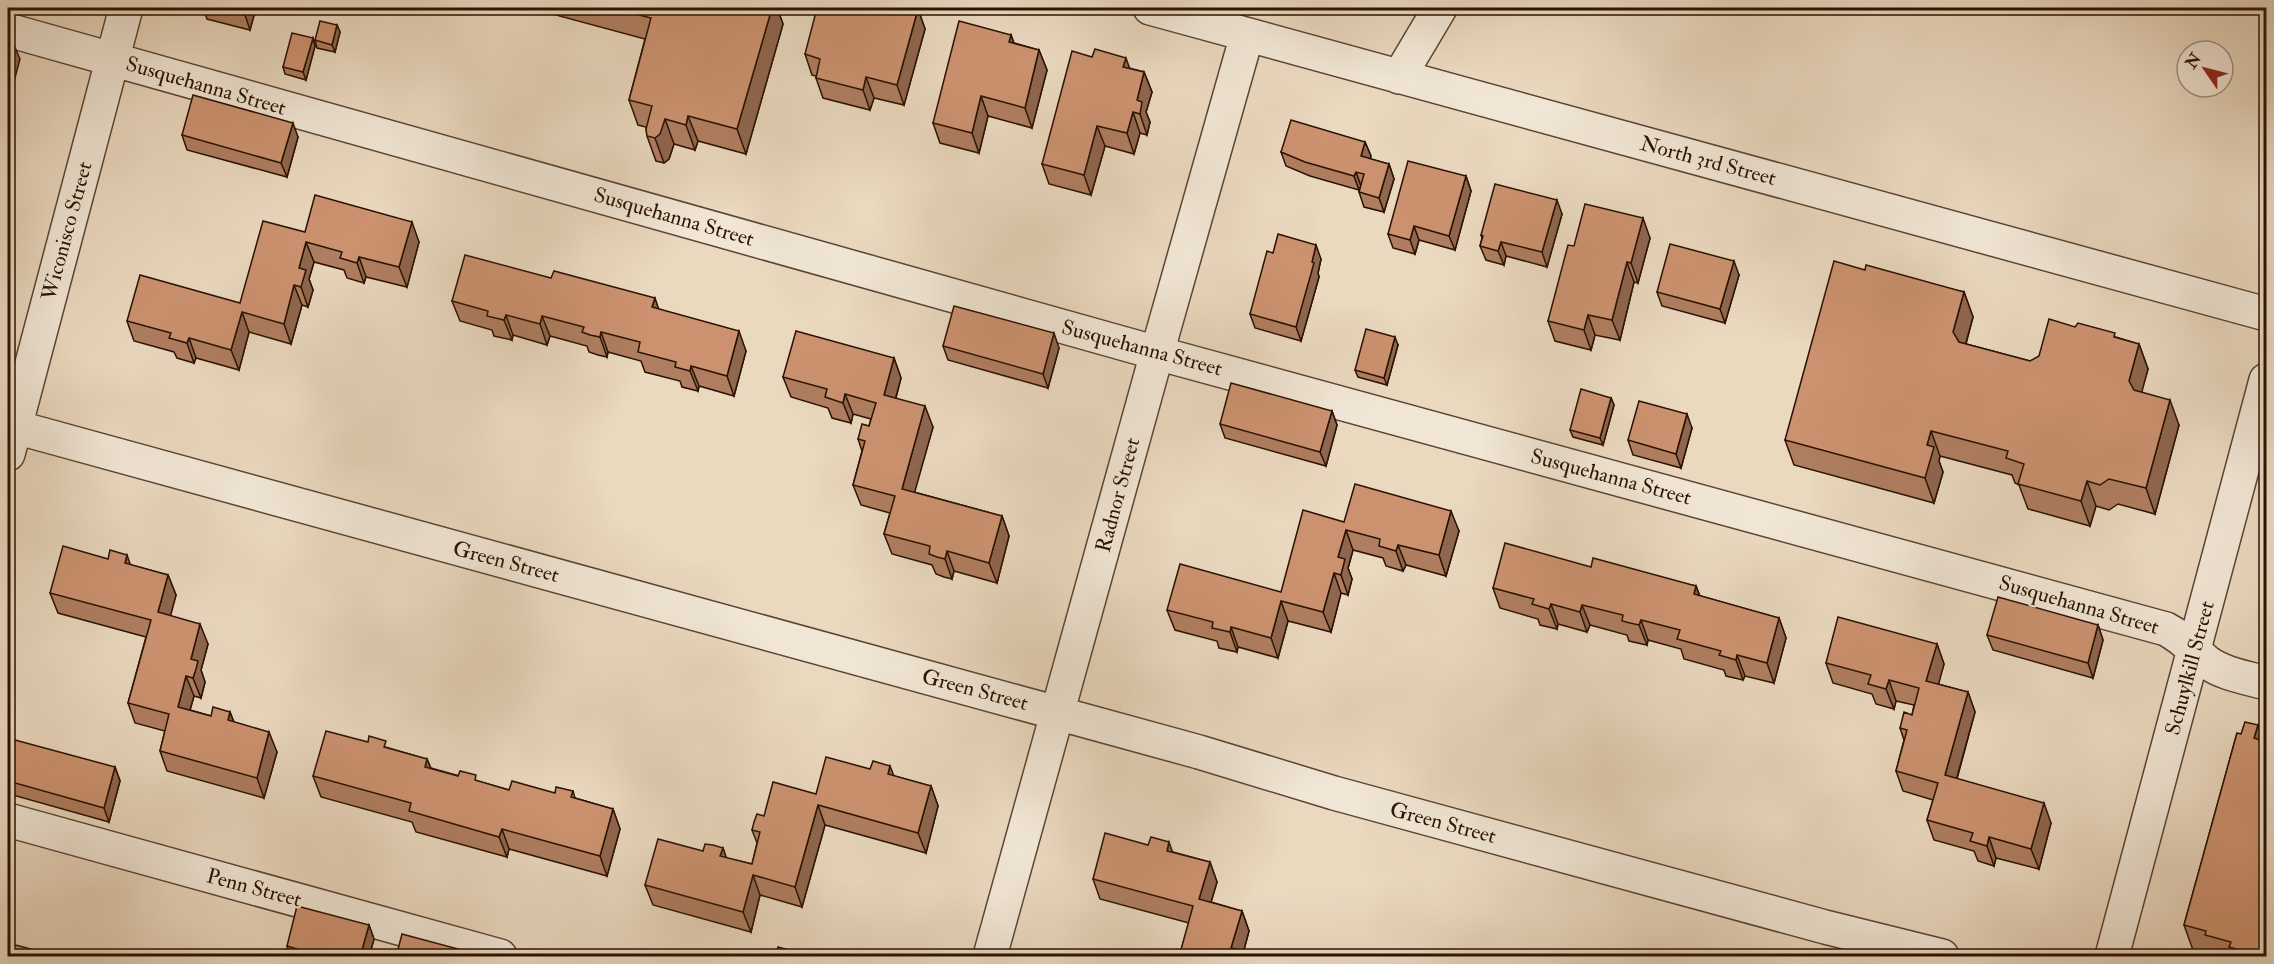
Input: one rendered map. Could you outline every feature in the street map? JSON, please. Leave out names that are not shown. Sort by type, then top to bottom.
[{"type":"street","name":"Wiconisco Street","points":[[10,436],[126,8]]},
{"type":"street","name":"North 3rd Street","points":[[1150,8],[2266,314]]},
{"type":"street","points":[[1399,77],[1440,8]]},
{"type":"street","name":"Susquehanna Street","points":[[8,30],[1156,353],[2166,629],[2183,638],[2208,663],[2266,683]]},
{"type":"street","name":"Radnor Street","points":[[990,957],[1156,353],[1247,34]]},
{"type":"street","name":"Schuylkill Street","points":[[2112,957],[2266,380]]},
{"type":"street","name":"Green Street","points":[[10,436],[1058,713],[1345,796],[1942,957]]},
{"type":"street","name":"Penn Street","points":[[8,820],[500,957]]},
{"type":"building","points":[[213,8],[247,8],[245,15]]},
{"type":"building","points":[[612,8],[772,8],[737,129],[688,116],[686,125],[665,119],[660,134],[655,138],[647,136],[646,129],[652,106],[629,100],[651,18]]},
{"type":"building","points":[[817,8],[918,9],[897,85],[866,77],[863,90],[816,78],[820,59],[805,54]]},
{"type":"building","points":[[320,21],[337,25],[332,45],[315,40]]},
{"type":"building","points":[[959,21],[1011,35],[1009,42],[1039,50],[1025,108],[981,96],[972,133],[933,123]]},
{"type":"building","points":[[292,33],[313,38],[303,72],[283,67]]},
{"type":"building","points":[[8,43],[14,45],[8,71]]},
{"type":"building","points":[[1095,49],[1126,58],[1123,67],[1144,72],[1137,100],[1142,102],[1140,114],[1133,112],[1127,133],[1097,126],[1084,175],[1042,164],[1072,51],[1092,57]]},
{"type":"building","points":[[193,95],[293,123],[281,163],[182,135]]},
{"type":"building","points":[[1291,120],[1365,142],[1361,156],[1389,164],[1379,198],[1359,192],[1364,174],[1356,172],[1354,176],[1305,162],[1281,152]]},
{"type":"building","points":[[1408,161],[1466,176],[1449,236],[1414,226],[1410,240],[1388,234]]},
{"type":"building","points":[[1495,184],[1557,200],[1542,252],[1501,242],[1498,251],[1480,246]]},
{"type":"building","points":[[315,195],[412,222],[399,267],[359,257],[357,263],[340,258],[342,252],[306,242],[299,268],[306,270],[301,287],[294,285],[284,324],[242,312],[231,350],[189,338],[187,343],[169,338],[171,333],[127,321],[140,275],[240,303],[263,221],[305,232]]},
{"type":"building","points":[[1585,204],[1643,218],[1631,263],[1627,262],[1612,320],[1588,315],[1584,330],[1548,321],[1568,245],[1574,246]]},
{"type":"building","points":[[1278,234],[1316,245],[1312,262],[1314,263],[1296,327],[1250,314],[1267,251],[1273,253]]},
{"type":"building","points":[[1670,244],[1734,261],[1720,309],[1657,292]]},
{"type":"building","points":[[465,255],[551,278],[554,271],[655,298],[652,307],[739,331],[727,376],[691,366],[690,371],[675,367],[676,362],[638,352],[640,342],[601,332],[600,337],[590,335],[582,332],[584,327],[542,316],[540,324],[506,315],[504,320],[487,316],[488,311],[452,301]]},
{"type":"building","points":[[1834,261],[1865,270],[1866,265],[1964,292],[1953,332],[1959,342],[2030,361],[2039,356],[2049,319],[2075,327],[2078,323],[2115,333],[2114,337],[2139,344],[2129,381],[2134,390],[2170,400],[2146,488],[2109,479],[2100,485],[2087,481],[2081,501],[2018,484],[2024,464],[2006,458],[2008,451],[1931,431],[1927,445],[1934,447],[1925,478],[1785,440]]},
{"type":"building","points":[[954,306],[1054,333],[1043,374],[943,346]]},
{"type":"building","points":[[1366,329],[1395,337],[1384,378],[1355,370]]},
{"type":"building","points":[[796,331],[894,358],[884,395],[925,406],[902,489],[1002,516],[989,563],[947,551],[945,559],[937,557],[929,554],[930,546],[884,534],[895,496],[853,485],[865,441],[858,439],[862,424],[869,426],[876,403],[845,394],[843,403],[825,397],[827,389],[783,377]]},
{"type":"building","points":[[1231,383],[1332,411],[1320,452],[1220,424]]},
{"type":"building","points":[[1581,389],[1611,398],[1600,438],[1570,430]]},
{"type":"building","points":[[1639,401],[1687,414],[1676,454],[1628,440]]},
{"type":"building","points":[[1355,484],[1451,511],[1439,555],[1398,545],[1396,551],[1379,546],[1380,539],[1346,530],[1338,557],[1345,559],[1341,575],[1334,573],[1323,612],[1281,601],[1271,638],[1231,627],[1230,632],[1212,628],[1213,622],[1167,610],[1180,564],[1281,592],[1303,510],[1344,522]]},
{"type":"building","points":[[1505,543],[1591,567],[1593,558],[1696,586],[1694,594],[1779,618],[1767,663],[1737,655],[1736,660],[1719,655],[1721,651],[1677,639],[1680,630],[1641,620],[1639,625],[1622,621],[1623,615],[1582,605],[1580,612],[1551,604],[1549,609],[1532,604],[1534,599],[1493,588]]},
{"type":"building","points":[[63,546],[108,559],[110,550],[127,555],[125,563],[168,575],[158,612],[200,624],[191,659],[198,661],[196,669],[193,678],[186,676],[178,707],[211,716],[213,707],[230,712],[228,720],[269,732],[257,778],[160,751],[169,714],[128,703],[151,620],[50,593]]},
{"type":"building","points":[[1998,597],[2098,625],[2088,663],[1987,635]]},
{"type":"building","points":[[1838,617],[1937,644],[1926,681],[1968,692],[1945,775],[2044,803],[2031,849],[1989,837],[1987,846],[1970,841],[1973,833],[1927,820],[1938,783],[1896,771],[1907,730],[1900,728],[1904,712],[1912,715],[1919,688],[1889,680],[1886,689],[1868,684],[1871,675],[1826,663]]},
{"type":"building","points":[[2245,722],[2258,725],[2254,738],[2266,742],[2266,957],[2229,947],[2231,942],[2205,935],[2206,931],[2184,925],[2237,733],[2241,734]]},
{"type":"building","points":[[326,731],[368,742],[369,736],[386,741],[384,747],[427,759],[425,767],[458,776],[460,771],[476,775],[475,780],[509,790],[512,781],[555,793],[556,787],[573,791],[571,797],[613,809],[600,856],[502,829],[499,837],[409,811],[411,803],[313,776]]},
{"type":"building","points":[[15,740],[115,767],[104,808],[8,781],[8,766]]},
{"type":"building","points":[[826,757],[870,769],[873,761],[890,766],[888,774],[931,786],[918,833],[818,805],[795,887],[753,875],[743,912],[645,885],[658,839],[703,851],[705,844],[713,845],[723,848],[720,856],[752,864],[760,832],[752,830],[754,822],[757,814],[764,816],[773,782],[816,794]]},
{"type":"building","points":[[1105,833],[1148,845],[1151,837],[1169,842],[1167,851],[1210,862],[1199,899],[1242,911],[1231,948],[1239,950],[1237,957],[1179,957],[1193,906],[1093,879]]},
{"type":"building","points":[[297,906],[369,925],[360,957],[324,957],[287,946]]},
{"type":"building","points":[[402,934],[473,953],[473,957],[396,957]]},
{"type":"building","points":[[8,943],[42,952],[40,957],[8,957]]},
{"type":"building","points":[[778,947],[815,957],[775,957]]}]
